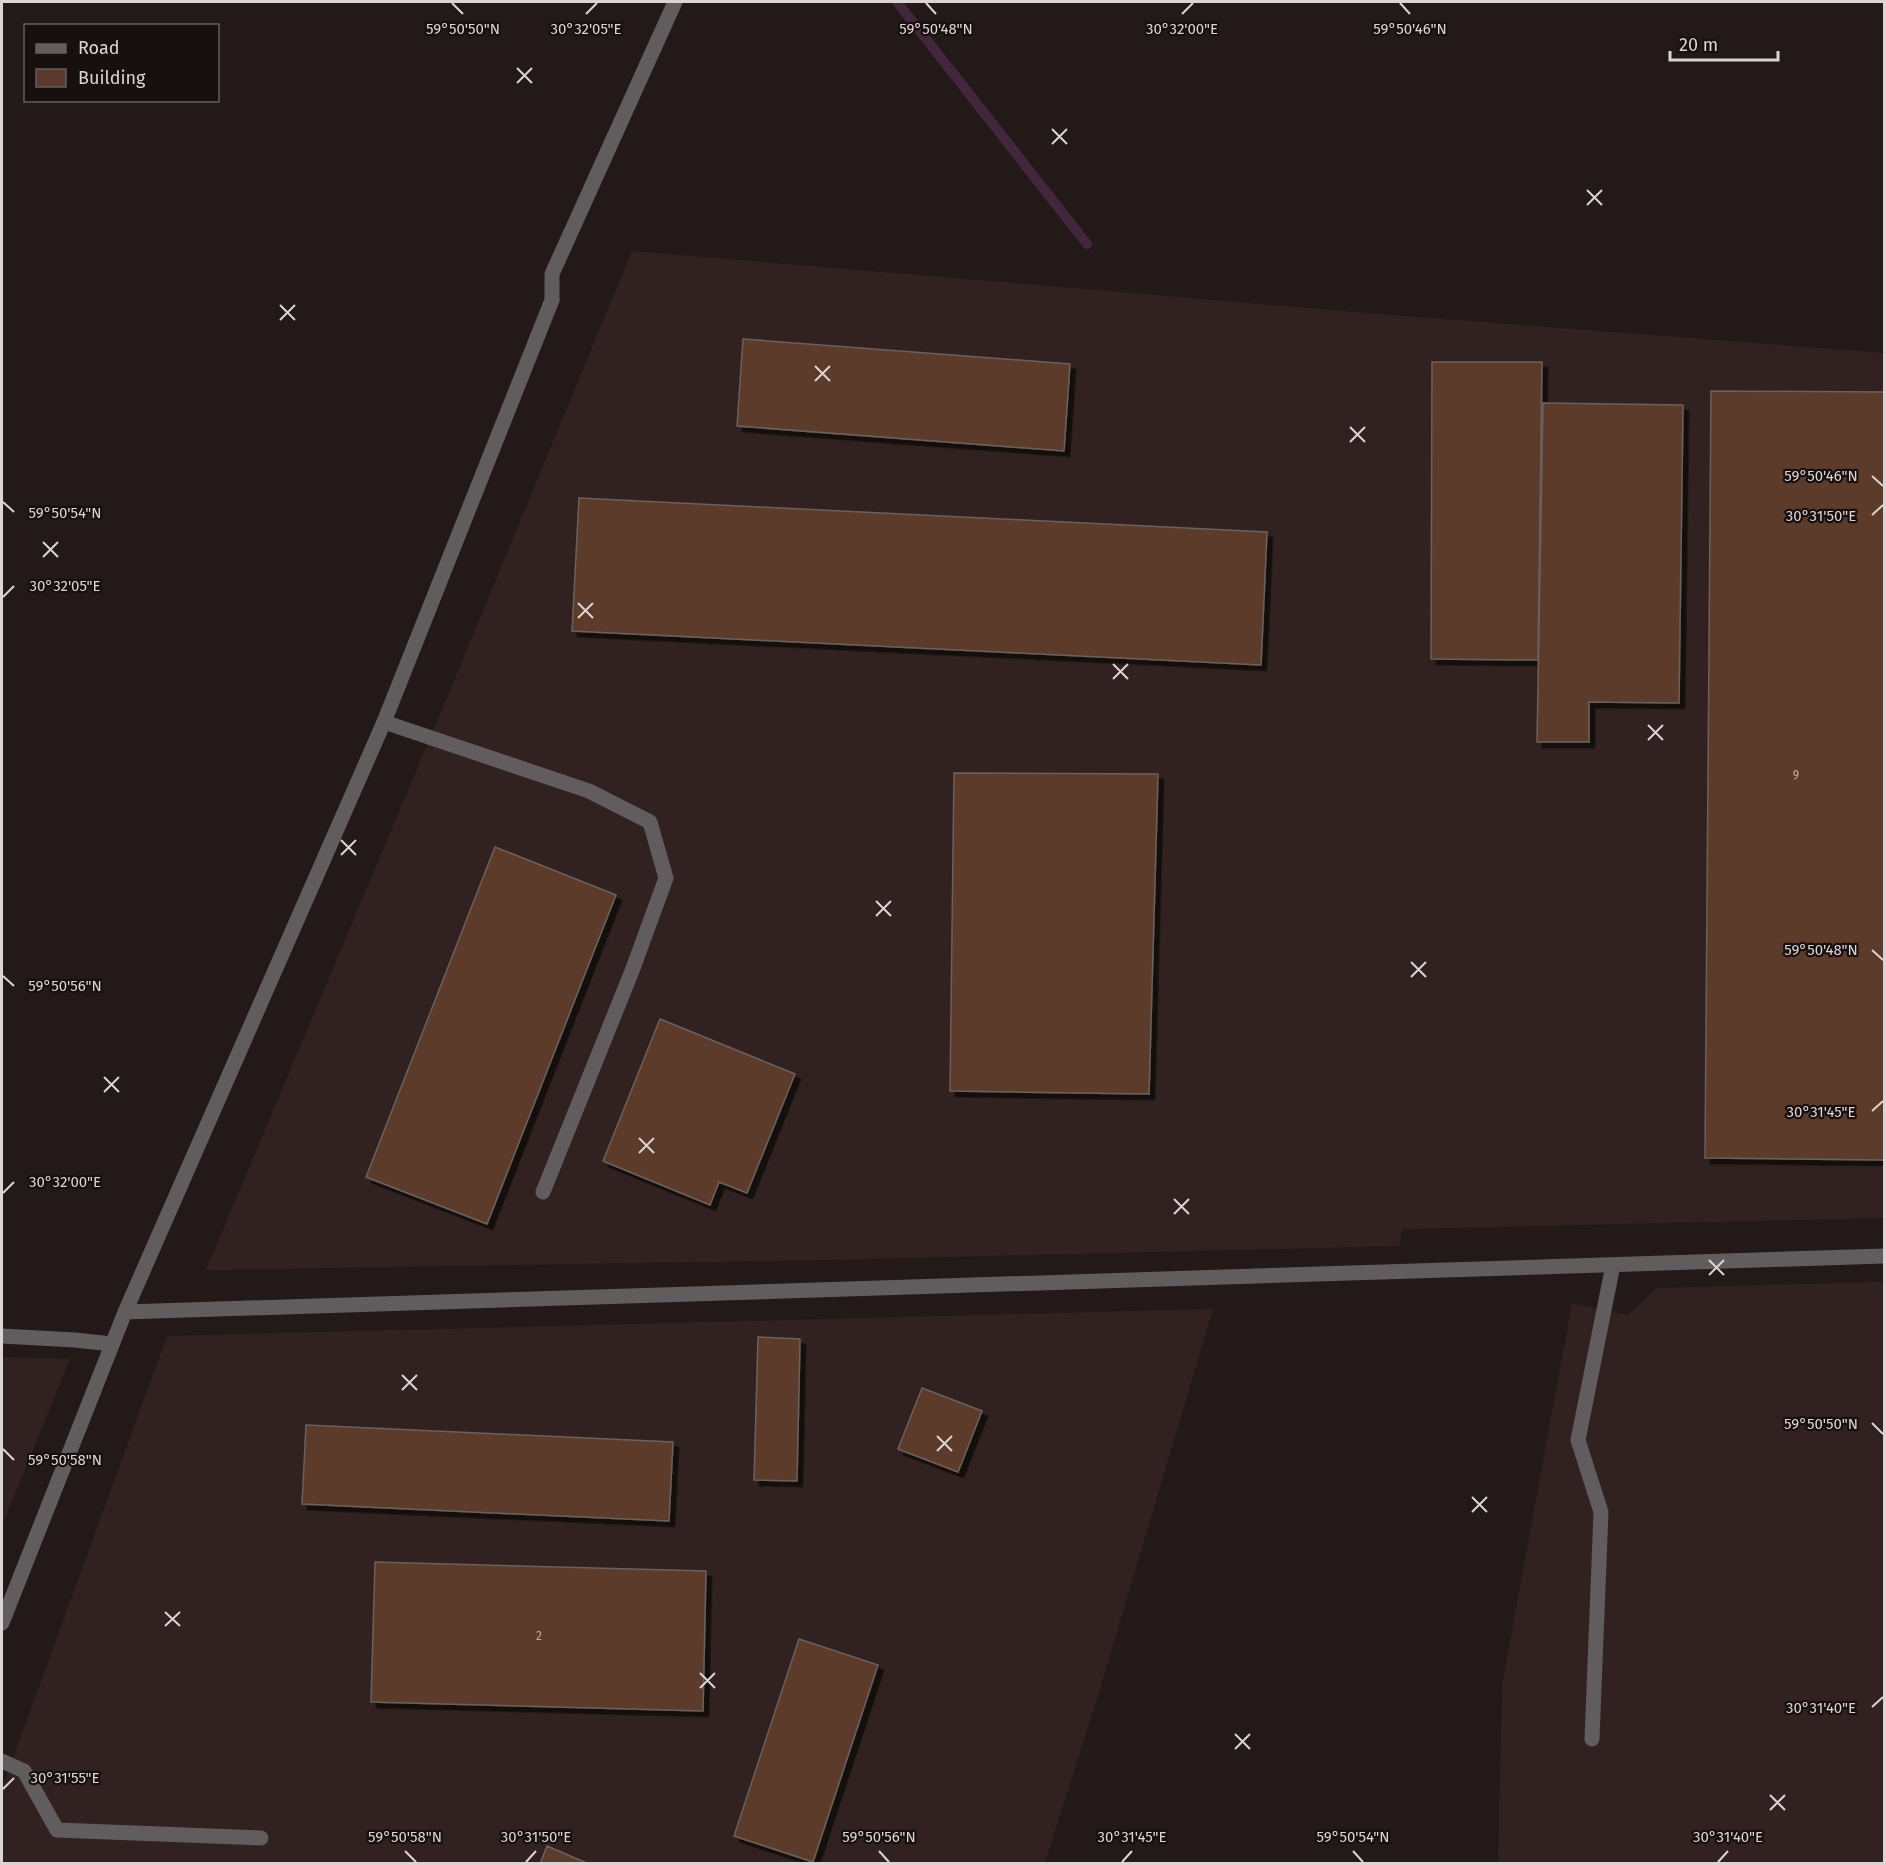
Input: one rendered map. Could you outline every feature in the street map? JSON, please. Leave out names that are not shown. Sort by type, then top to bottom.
[{"type":"street","points":[[2,1623],[125,1312],[384,722],[552,300],[552,274],[675,2]]},
{"type":"street","points":[[384,722],[589,791],[650,822],[666,878],[632,971],[543,1192]]},
{"type":"street","points":[[125,1312],[1884,1256]]},
{"type":"street","points":[[1592,1739],[1601,1512],[1578,1440],[1613,1265]]},
{"type":"street","points":[[2,1336],[112,1344]]},
{"type":"street","points":[[2,1761],[24,1771],[57,1830],[261,1838]]},
{"type":"shaded area","points":[[632,251],[1416,317],[1884,353],[1884,1218],[1402,1229],[1400,1246],[821,1260],[206,1270]]},
{"type":"shaded area","points":[[1884,1282],[1884,1863],[1498,1864],[1502,1685],[1572,1303],[1628,1315],[1657,1288]]},
{"type":"shaded area","points":[[1213,1309],[1100,1689],[1045,1863],[2,1863],[2,1788],[167,1336]]},
{"type":"shaded area","points":[[2,1357],[70,1359],[2,1526]]},
{"type":"building","points":[[743,339],[1070,364],[1064,451],[737,426]]},
{"type":"building","points":[[1432,362],[1542,362],[1538,660],[1431,659]]},
{"type":"building","points":[[1711,391],[1884,392],[1884,1160],[1705,1158]]},
{"type":"building","points":[[1543,403],[1683,405],[1679,703],[1589,702],[1589,742],[1537,742]]},
{"type":"building","points":[[579,498],[1267,532],[1261,665],[572,631]]},
{"type":"building","points":[[954,773],[1158,774],[1149,1094],[950,1091]]},
{"type":"building","points":[[495,847],[616,895],[487,1224],[366,1177]]},
{"type":"building","points":[[660,1019],[795,1074],[747,1193],[719,1182],[710,1205],[603,1161]]},
{"type":"building","points":[[758,1337],[800,1339],[797,1481],[754,1480]]},
{"type":"building","points":[[922,1388],[982,1411],[958,1472],[898,1449]]},
{"type":"building","points":[[306,1425],[673,1442],[669,1521],[302,1504]]},
{"type":"building","points":[[375,1562],[706,1571],[703,1711],[371,1702]]},
{"type":"building","points":[[799,1639],[878,1665],[813,1862],[734,1836]]},
{"type":"building","points":[[547,1846],[589,1864],[540,1864]]},
{"type":"waterway","points":[[897,2],[1087,244]]}]
